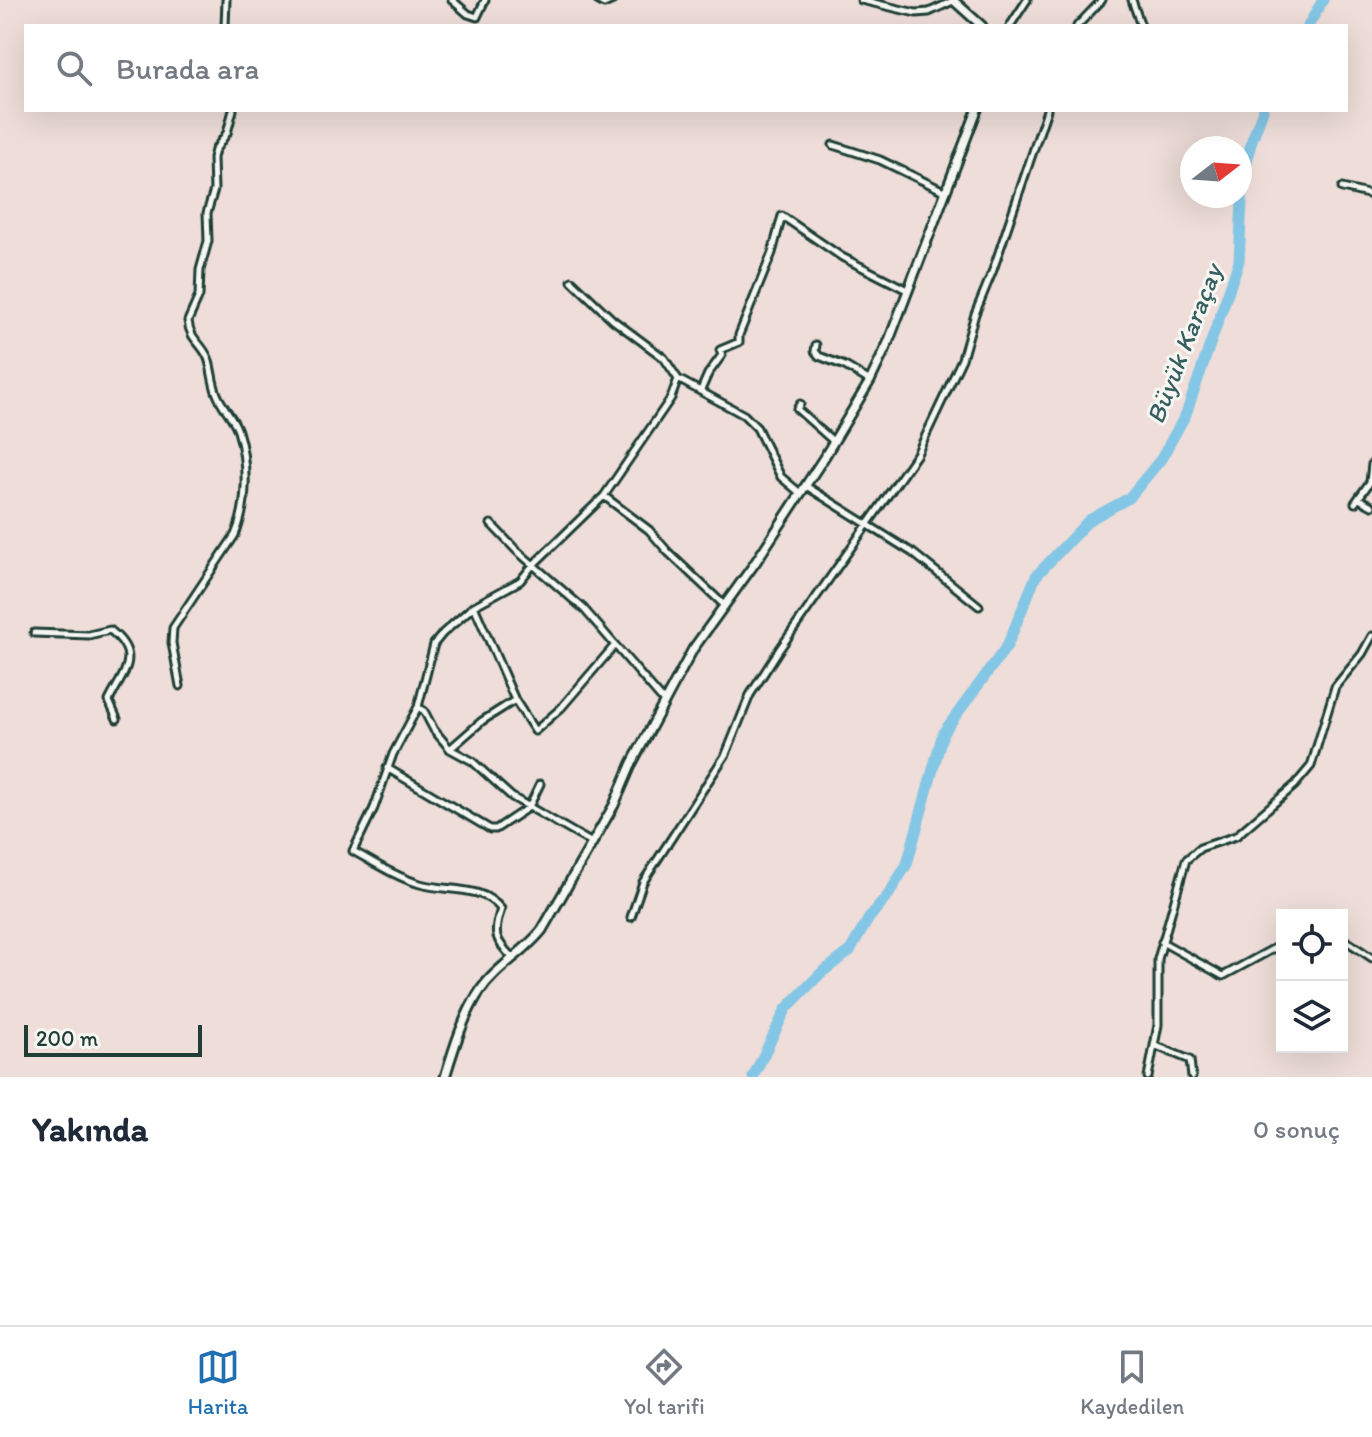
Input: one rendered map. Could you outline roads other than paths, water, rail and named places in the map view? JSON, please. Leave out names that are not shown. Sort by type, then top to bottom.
[{"type":"street","points":[[225,24],[226,0]]},
{"type":"street","points":[[452,0],[468,14],[477,17],[485,0]]},
{"type":"street","points":[[597,0],[604,4],[613,0]]},
{"type":"street","points":[[861,0],[916,13],[929,12],[953,0],[980,24]]},
{"type":"street","points":[[1011,24],[1027,0]]},
{"type":"street","points":[[1079,24],[1102,0]]},
{"type":"street","points":[[1132,0],[1140,24]]},
{"type":"street","points":[[180,686],[172,643],[173,628],[235,535],[244,500],[244,464],[238,430],[217,394],[207,356],[195,343],[188,321],[199,296],[200,270],[208,241],[207,213],[214,190],[213,158],[227,133],[232,112]]},
{"type":"street","points":[[445,1077],[479,991],[529,946],[542,930],[592,843],[693,649],[803,490],[870,381],[888,343],[976,112]]},
{"type":"street","points":[[631,917],[643,882],[726,754],[750,695],[917,454],[962,359],[1046,112]]},
{"type":"street","points":[[833,145],[880,160],[947,192]]},
{"type":"street","points":[[1342,188],[1372,195]]},
{"type":"street","points":[[701,390],[711,368],[722,355],[720,350],[739,342],[739,335],[772,253],[782,216],[842,257],[907,290]]},
{"type":"street","points":[[572,281],[613,320],[664,358],[678,379],[731,406],[750,421],[757,428],[781,477],[869,524],[913,553],[979,606]]},
{"type":"street","points":[[816,345],[815,351],[819,356],[845,366],[870,381]]},
{"type":"street","points":[[513,958],[497,938],[495,927],[501,909],[495,901],[479,893],[423,884],[393,873],[353,851],[374,808],[387,768],[418,707],[434,644],[474,606],[520,581],[604,496],[671,398],[678,379]]},
{"type":"street","points":[[800,404],[797,409],[834,442]]},
{"type":"street","points":[[1372,464],[1370,482],[1357,501],[1372,506]]},
{"type":"street","points":[[604,496],[649,530],[725,606]]},
{"type":"street","points":[[491,524],[584,609],[665,703]]},
{"type":"street","points":[[474,606],[515,700],[535,731],[561,708],[615,645]]},
{"type":"street","points":[[34,633],[89,635],[110,630],[121,639],[129,658],[128,667],[109,701],[117,719]]},
{"type":"street","points":[[1148,1077],[1158,1025],[1158,959],[1186,860],[1200,848],[1236,836],[1295,785],[1311,766],[1335,687],[1362,654],[1372,636]]},
{"type":"street","points":[[450,749],[482,721],[515,700]]},
{"type":"street","points":[[418,707],[450,749],[472,761],[512,797],[592,843]]},
{"type":"street","points":[[387,768],[490,829],[496,829],[529,807],[540,784]]},
{"type":"street","points":[[1162,942],[1223,976],[1276,947]]},
{"type":"street","points":[[1348,942],[1372,958]]},
{"type":"street","points":[[1154,1045],[1190,1060],[1192,1077]]},
{"type":"waterway","name":"Büyük Karaçay","points":[[1309,24],[1323,0]]},
{"type":"waterway","name":"Büyük Karaçay","points":[[753,1077],[786,1009],[820,974],[850,951],[907,864],[943,733],[1007,646],[1036,576],[1089,520],[1129,498],[1161,459],[1186,414],[1239,261],[1243,182],[1251,143],[1262,112]]}]
